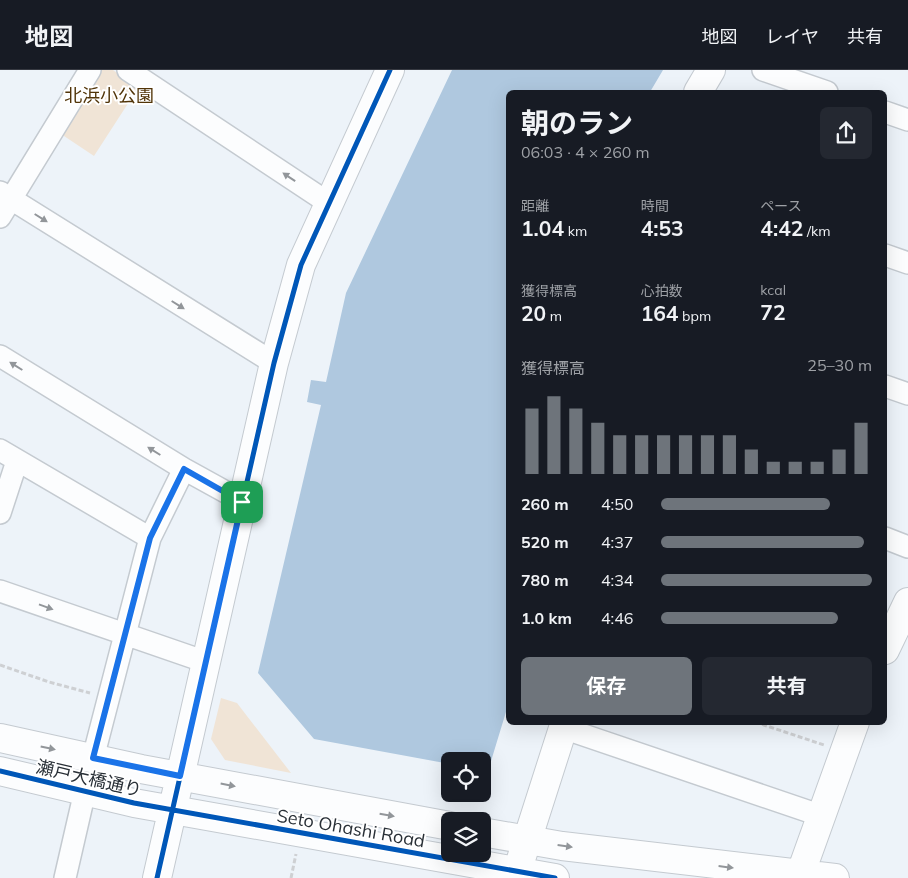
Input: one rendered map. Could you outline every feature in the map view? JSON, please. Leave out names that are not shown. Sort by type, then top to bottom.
[{"type":"street","points":[[0,217],[6,195],[90,70]]},
{"type":"street","points":[[128,70],[330,204]]},
{"type":"street","points":[[157,878],[274,363],[295,283],[390,70]]},
{"type":"street","points":[[699,90],[712,70]]},
{"type":"street","points":[[762,70],[822,90]]},
{"type":"street","points":[[887,113],[908,120]]},
{"type":"street","points":[[6,195],[274,363]]},
{"type":"street","points":[[887,256],[908,263]]},
{"type":"street","points":[[0,356],[184,469],[242,502]]},
{"type":"street","points":[[887,387],[908,394]]},
{"type":"street","points":[[0,513],[9,456],[150,538]]},
{"type":"street","points":[[93,758],[150,538],[184,469]]},
{"type":"street","points":[[887,539],[908,547]]},
{"type":"street","points":[[0,591],[206,662]]},
{"type":"street","points":[[887,646],[908,602]]},
{"type":"street","points":[[516,875],[564,725],[822,816]]},
{"type":"street","points":[[799,876],[853,725]]},
{"type":"street","name":"瀬戸大橋通り","points":[[0,738],[180,776]]},
{"type":"street","name":"瀬戸大橋通り","points":[[0,771],[172,809]]},
{"type":"street","name":"Seto Ohashi Road","points":[[180,776],[441,824]]},
{"type":"street","points":[[65,878],[85,791]]},
{"type":"street","name":"Seto Ohashi Road","points":[[172,809],[516,875],[555,878]]},
{"type":"street","points":[[491,834],[581,848],[799,876],[836,878]]},
{"type":"path","points":[[0,665],[49,682],[109,698]]},
{"type":"path","points":[[764,725],[844,752]]},
{"type":"path","points":[[292,878],[296,854]]},
{"type":"green space","name":"北浜小公園","points":[[101,70],[113,70],[138,88],[94,156],[61,134]]},
{"type":"green space","points":[[221,698],[237,703],[291,773],[225,760],[211,739]]},
{"type":"water","points":[[452,70],[663,70],[651,90],[506,90],[506,712],[491,761],[491,752],[441,752],[441,762],[314,739],[258,673],[321,405],[307,402],[311,380],[326,382],[346,293]]},
{"type":"cycle path","points":[[157,878],[274,363],[301,265],[390,70]]},
{"type":"cycle path","points":[[0,771],[134,803],[555,878]]},
{"type":"route","points":[[184,469],[242,502],[180,776],[93,758],[150,538],[184,469]]}]
